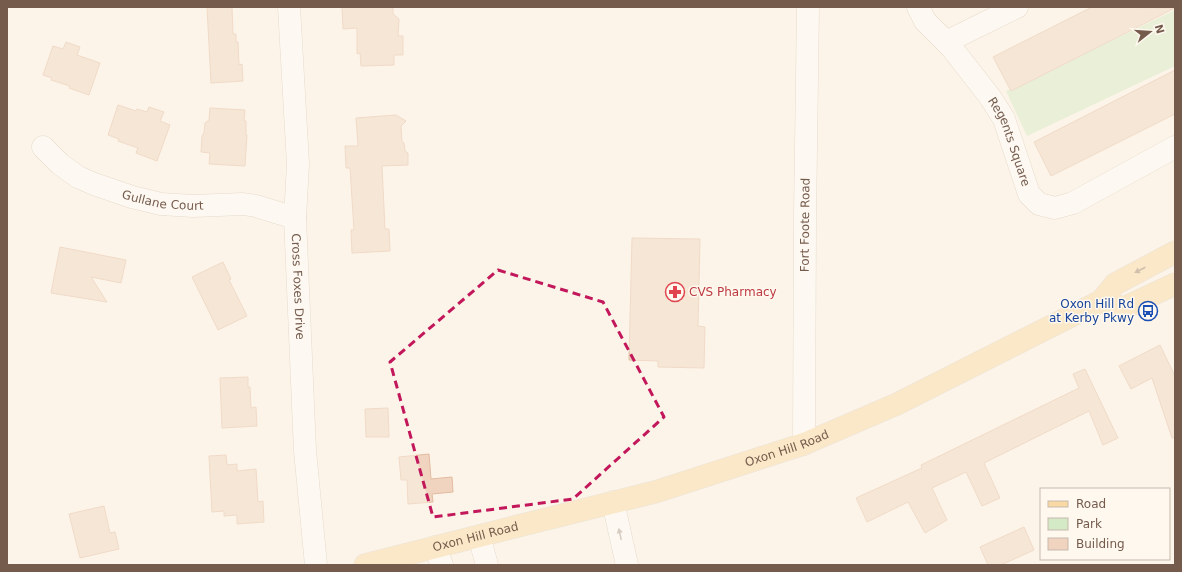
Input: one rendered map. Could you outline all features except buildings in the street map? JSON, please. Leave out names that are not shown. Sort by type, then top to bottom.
[{"type":"main road","name":"Oxon Hill Road","points":[[365,565],[438,556],[479,536],[655,492],[804,444],[897,404],[1101,302],[1115,284],[1175,252]]},
{"type":"main road","points":[[1101,302],[1124,308],[1175,284]]},
{"type":"street","name":"Cross Foxes Drive","points":[[288,7],[298,164],[295,218],[305,451],[316,565]]},
{"type":"street","name":"Fort Foote Road","points":[[804,444],[808,7]]},
{"type":"street","name":"Regents Square","points":[[918,7],[925,21],[946,42],[990,97],[1004,118],[1029,194],[1039,204],[1055,208],[1073,203],[1175,147]]},
{"type":"street","points":[[946,42],[1017,7]]},
{"type":"street","name":"Gullane Court","points":[[42,146],[60,164],[78,177],[132,197],[160,204],[206,206],[243,204],[256,206],[295,218]]},
{"type":"street","points":[[613,502],[627,565]]},
{"type":"street","points":[[479,536],[487,565]]},
{"type":"highlighted area","points":[[498,270],[603,302],[664,417],[573,499],[433,517],[390,362]]},
{"type":"green space","points":[[1175,10],[1175,66],[1027,136],[1006,91]]},
{"type":"place","name":"CVS Pharmacy","points":[[675,292]]},
{"type":"place","name":"Oxon Hill Rd at Kerby Pkwy","points":[[1148,311]]}]
